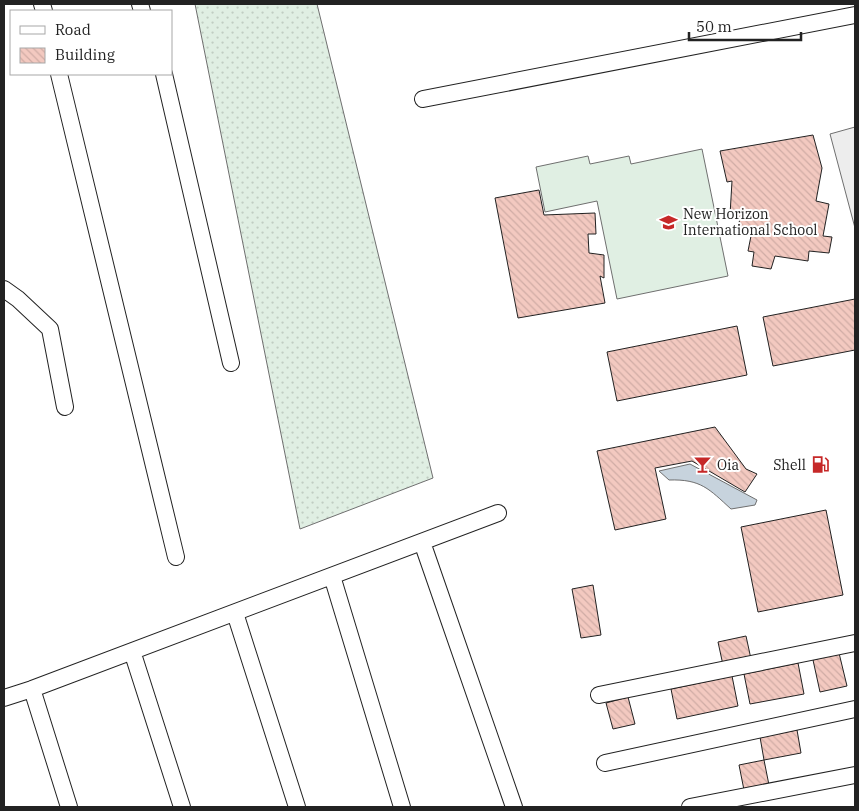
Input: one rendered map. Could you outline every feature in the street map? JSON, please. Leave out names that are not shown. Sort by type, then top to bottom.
[{"type":"street","points":[[423,99],[855,15]]},
{"type":"street","points":[[59,75],[176,557]]},
{"type":"street","points":[[164,75],[231,362]]},
{"type":"street","points":[[4,289],[18,299],[50,329],[65,407]]},
{"type":"street","points":[[4,698],[32,690],[498,513]]},
{"type":"street","points":[[422,542],[514,807]]},
{"type":"street","points":[[332,576],[402,807]]},
{"type":"street","points":[[235,613],[297,807]]},
{"type":"street","points":[[600,695],[855,643]]},
{"type":"street","points":[[132,651],[182,807]]},
{"type":"street","points":[[32,690],[70,807]]},
{"type":"street","points":[[605,762],[855,709]]},
{"type":"street","points":[[690,807],[855,775]]},
{"type":"green space","points":[[195,4],[317,4],[433,478],[300,529]]},
{"type":"green space","points":[[702,149],[728,276],[617,299],[597,201],[545,212],[536,167],[588,156],[590,164],[629,156],[631,164]]},
{"type":"shaded area","points":[[855,127],[855,228],[830,134]]},
{"type":"shaded area","points":[[690,464],[757,500],[755,505],[731,509],[717,496],[697,483],[669,480],[659,471]]},
{"type":"building","points":[[813,135],[822,168],[816,201],[829,204],[823,236],[832,237],[829,253],[809,251],[808,261],[775,256],[771,269],[752,266],[754,252],[748,251],[752,231],[738,230],[740,217],[730,215],[732,181],[727,182],[720,151]]},
{"type":"building","points":[[539,190],[544,215],[595,213],[596,234],[588,234],[589,253],[604,255],[604,278],[600,276],[605,303],[518,318],[495,198]]},
{"type":"building","points":[[855,299],[855,350],[773,366],[763,317]]},
{"type":"building","points":[[737,326],[747,375],[617,401],[607,352]]},
{"type":"building","points":[[715,427],[746,469],[757,474],[745,492],[692,461],[655,468],[666,519],[615,530],[597,451]]},
{"type":"building","points":[[826,510],[843,595],[758,612],[741,527]]},
{"type":"building","points":[[593,585],[601,635],[581,638],[572,589]]},
{"type":"building","points":[[746,636],[751,659],[723,665],[718,642]]},
{"type":"building","points":[[839,653],[847,686],[820,692],[813,660]]},
{"type":"building","points":[[798,663],[804,694],[750,704],[744,674]]},
{"type":"building","points":[[732,676],[738,706],[677,719],[671,689]]},
{"type":"building","points":[[628,697],[635,724],[613,729],[606,703]]},
{"type":"building","points":[[797,730],[801,753],[764,760],[760,737]]},
{"type":"building","points":[[764,760],[770,790],[745,795],[739,765]]},
{"type":"place","name":"New Horizon International School","points":[[669,222]]},
{"type":"place","name":"Oia","points":[[703,465]]},
{"type":"place","name":"Shell","points":[[820,465]]}]
